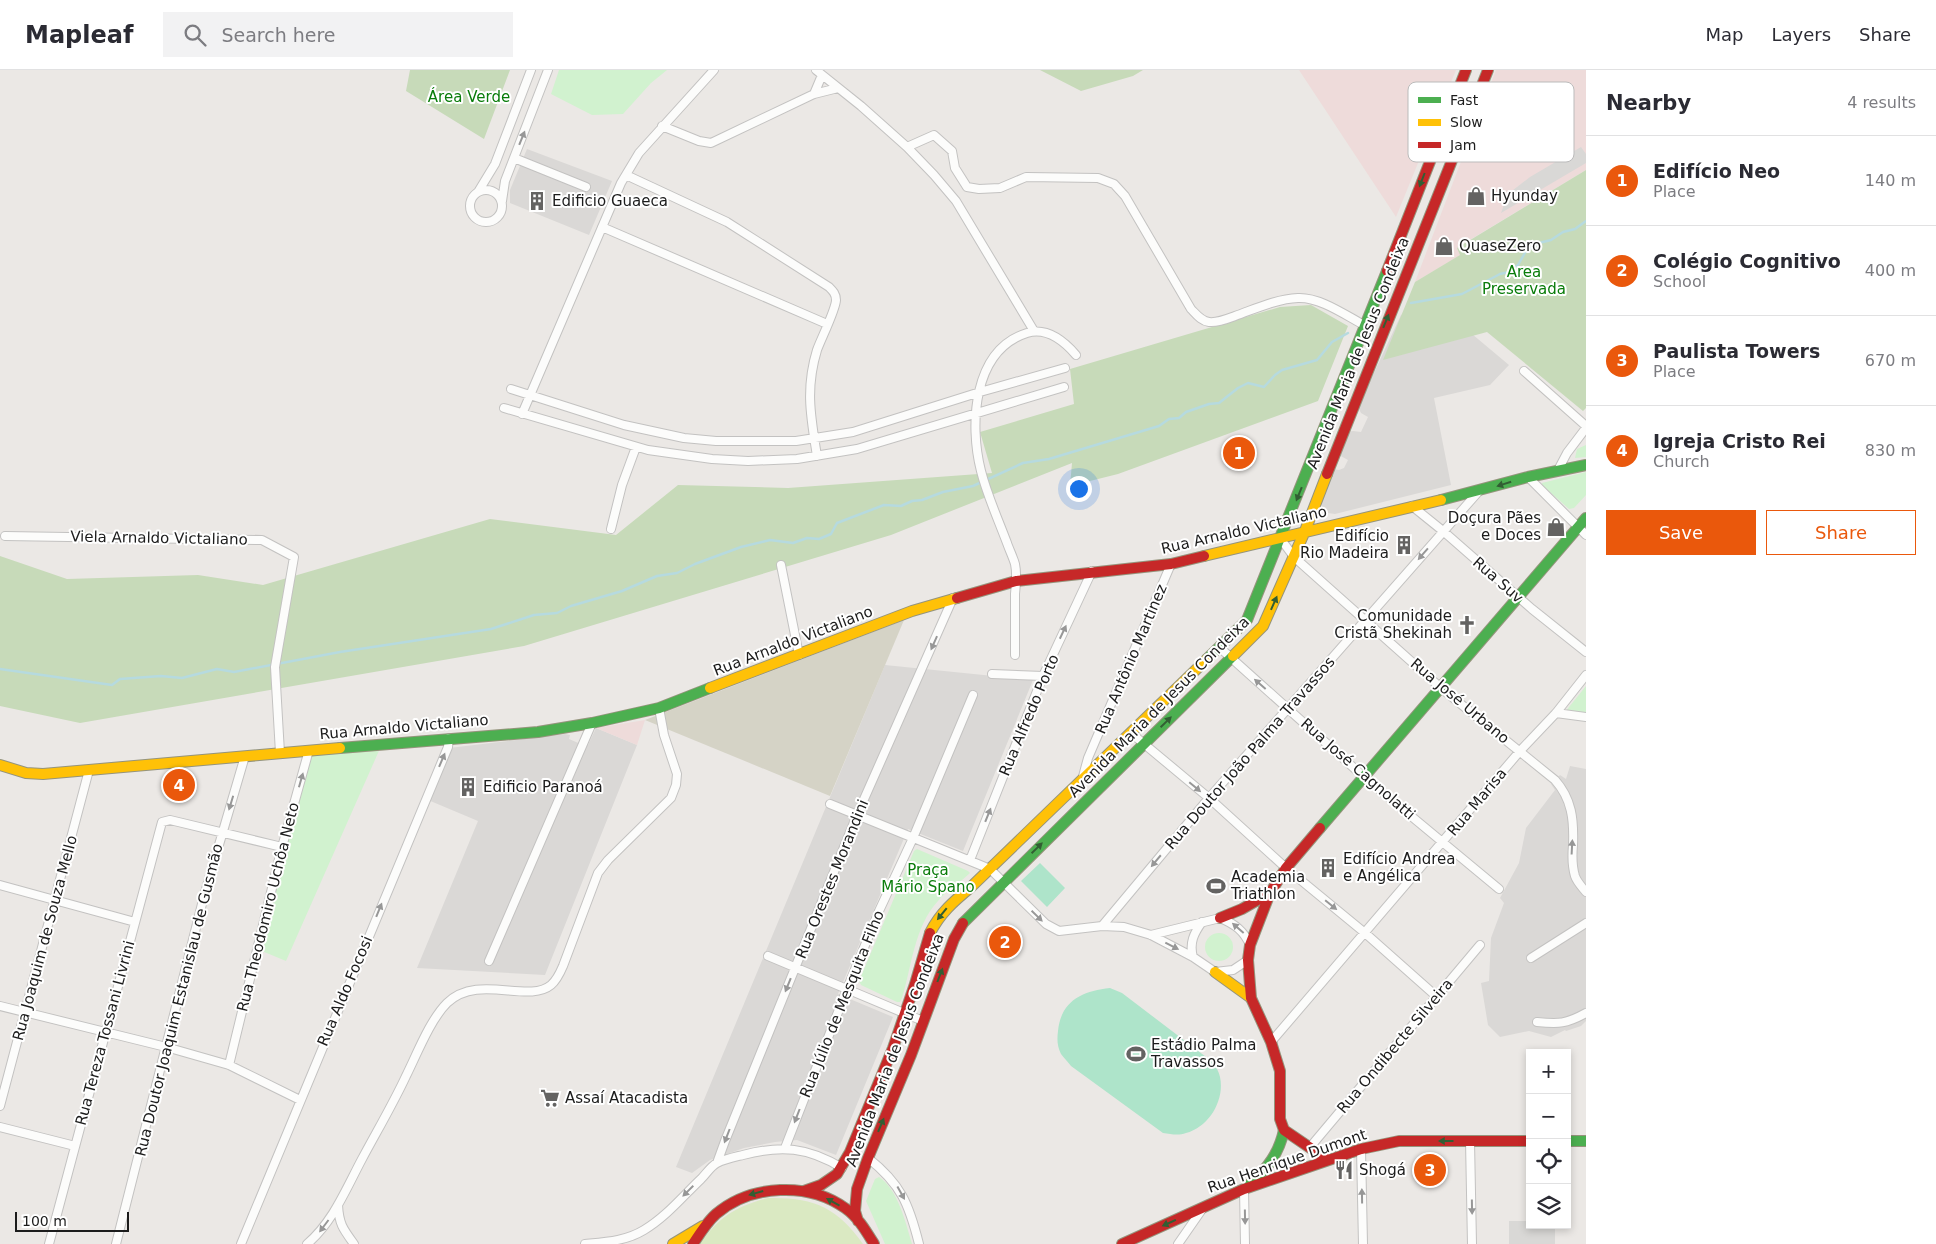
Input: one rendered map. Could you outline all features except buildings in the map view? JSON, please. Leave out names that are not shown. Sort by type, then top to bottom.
[{"type":"street","points":[[522,414],[602,227],[626,176],[639,153],[714,70]]},
{"type":"street","name":"Avenida Maria de Jesus Condeixa","points":[[1461,82],[1466,70]]},
{"type":"street","points":[[1463,82],[1470,70]]},
{"type":"street","name":"Avenida Maria de Jesus Condeixa","points":[[1483,82],[1488,70]]},
{"type":"street","points":[[530,72],[547,74],[505,180],[501,212],[494,221],[483,222],[470,212],[473,196],[478,192],[495,164],[530,72]]},
{"type":"street","points":[[814,94],[819,72],[907,147],[934,175],[956,201],[1034,331]]},
{"type":"street","points":[[662,126],[699,141],[710,143],[814,94],[838,88]]},
{"type":"street","points":[[907,147],[934,135],[952,151],[955,168],[967,186],[979,189],[1000,188],[1026,177],[1098,178],[1114,184],[1125,196],[1191,309],[1198,317],[1208,322],[1218,322],[1274,303],[1297,298],[1311,299],[1325,304],[1364,325]]},
{"type":"street","points":[[514,158],[586,187]]},
{"type":"street","name":"Avenida Maria de Jesus Condeixa","points":[[804,1191],[821,1185],[838,1174],[850,1152],[890,1056],[915,984],[926,942],[937,919],[952,902],[990,869],[1247,620],[1318,446],[1429,162]]},
{"type":"street","name":"Avenida Maria de Jesus Condeixa","points":[[858,1221],[855,1201],[868,1158],[954,939],[962,924],[1002,882],[1143,744],[1232,660],[1263,626],[1305,531],[1450,162]]},
{"type":"street","points":[[626,176],[728,222],[829,287],[834,293],[836,300],[834,309],[813,362],[809,384],[809,407],[816,456]]},
{"type":"street","points":[[478,192],[492,190],[502,201]]},
{"type":"street","points":[[602,227],[827,324]]},
{"type":"street","points":[[1014,655],[1015,564],[981,470],[976,435],[976,412],[980,392],[987,368],[1001,348],[1015,337],[1034,331],[1052,334],[1066,344],[1076,355]]},
{"type":"street","points":[[510,389],[624,425],[684,438],[751,442],[796,441],[853,432],[980,392],[1065,368]]},
{"type":"street","points":[[1524,371],[1586,427],[1567,453],[1558,470]]},
{"type":"street","points":[[504,408],[636,447],[678,455],[748,461],[797,459],[857,449],[1064,387]]},
{"type":"street","points":[[1340,390],[1356,398]]},
{"type":"street","points":[[1318,446],[1321,451],[1320,463],[1325,467],[1330,464]]},
{"type":"street","points":[[611,529],[622,485],[636,447]]},
{"type":"street","name":"Rua Arnaldo Victaliano","points":[[0,765],[26,773],[89,770],[140,764],[538,732],[592,723],[658,708],[912,611],[1016,581],[1171,564],[1479,491],[1528,477],[1586,465]]},
{"type":"street","points":[[1528,477],[1586,536]]},
{"type":"street","name":"Rua Doutor João Palma Travassos","points":[[1102,926],[1209,798],[1479,491]]},
{"type":"street","name":"Rua Suv","points":[[1412,506],[1519,598],[1586,652]]},
{"type":"street","points":[[1245,1244],[1244,1189],[1267,1170],[1281,1146],[1284,1130],[1280,1119],[1280,1071],[1271,1042],[1251,998],[1248,960],[1250,945],[1270,893],[1286,868],[1586,518]]},
{"type":"street","name":"Viela Arnaldo Victaliano","points":[[5,536],[262,540],[294,557],[275,664],[280,753]]},
{"type":"street","name":"Rua José Urbano","points":[[1280,538],[1294,557],[1441,688],[1555,780],[1571,804],[1572,858],[1575,878],[1586,892]]},
{"type":"street","name":"Rua Antônio Martinez","points":[[1081,782],[1088,758],[1171,564]]},
{"type":"street","points":[[781,565],[799,655]]},
{"type":"street","name":"Rua Alfredo Porto","points":[[970,860],[1043,676],[1092,572]]},
{"type":"street","name":"Rua Orestes Morandini","points":[[717,1163],[857,816],[954,598]]},
{"type":"street","name":"Rua José Cagnolatti","points":[[1219,647],[1364,777],[1499,889]]},
{"type":"street","points":[[992,674],[1043,676]]},
{"type":"street","name":"Rua Marisa","points":[[1271,1042],[1520,751],[1556,713],[1586,675]]},
{"type":"street","name":"Rua Júlio de Mesquita Filho","points":[[784,1148],[879,911],[913,838],[973,695]]},
{"type":"street","points":[[307,1244],[318,1235],[338,1205],[402,1086],[431,1026],[445,1005],[456,995],[467,991],[484,989],[543,990],[556,980],[598,873],[608,860],[666,804],[674,791],[677,774],[664,735],[658,708]]},
{"type":"street","points":[[1556,713],[1586,717]]},
{"type":"street","points":[[489,961],[592,723]]},
{"type":"street","points":[[1131,733],[1209,798],[1286,868],[1365,933],[1436,996]]},
{"type":"street","name":"Rua Aldo Focosi","points":[[241,1244],[448,747],[449,738]]},
{"type":"street","name":"Rua Theodomiro Uchôa Neto","points":[[229,1065],[282,847],[309,750]]},
{"type":"street","name":"Rua Doutor Joaquim Estanislau de Gusmão","points":[[116,1244],[222,832],[245,756]]},
{"type":"street","name":"Rua Joaquim de Souza Mello","points":[[0,1106],[89,770]]},
{"type":"street","points":[[830,804],[990,869],[1046,924],[1060,931],[1102,926],[1124,927],[1151,935],[1193,957],[1251,998]]},
{"type":"street","name":"Rua Tereza Tossani Livrini","points":[[49,1244],[162,822],[170,820],[222,832]]},
{"type":"street","points":[[222,832],[282,847]]},
{"type":"street","points":[[0,885],[135,922]]},
{"type":"street","points":[[1151,935],[1220,918],[1242,909],[1270,893]]},
{"type":"street","points":[[1220,918],[1245,934],[1250,945]]},
{"type":"street","points":[[1193,957],[1192,942],[1195,931],[1203,922]]},
{"type":"street","points":[[1531,958],[1586,923]]},
{"type":"street","name":"Rua Ondibecte Silveira","points":[[1311,1146],[1480,945]]},
{"type":"street","points":[[768,956],[923,1021]]},
{"type":"street","points":[[1215,972],[1233,970],[1248,960]]},
{"type":"street","points":[[0,1006],[166,1047],[229,1065],[300,1100]]},
{"type":"street","points":[[1537,1022],[1561,1024],[1570,1022],[1586,1013]]},
{"type":"street","points":[[0,1127],[75,1146]]},
{"type":"street","points":[[1284,1130],[1311,1146],[1328,1160]]},
{"type":"street","name":"Rua Henrique Dumont","points":[[1122,1244],[1244,1189],[1361,1149],[1399,1140],[1526,1141]]},
{"type":"street","points":[[1470,1141],[1472,1244]]},
{"type":"street","points":[[1571,1141],[1586,1141]]},
{"type":"street","points":[[585,1244],[624,1239],[644,1230],[671,1208],[717,1163],[762,1150],[784,1148],[804,1150],[824,1157],[842,1168]]},
{"type":"street","points":[[1361,1149],[1363,1244]]},
{"type":"street","points":[[868,1158],[897,1185],[906,1202],[919,1244]]},
{"type":"street","points":[[674,1244],[704,1225],[720,1210],[746,1196],[760,1191],[782,1189],[804,1191],[824,1197],[836,1204],[858,1221],[874,1244]]},
{"type":"street","points":[[338,1205],[339,1220],[354,1244]]},
{"type":"street","points":[[1178,1244],[1205,1207]]},
{"type":"street","points":[[693,1244],[704,1225]]},
{"type":"shaded area","points":[[1299,70],[1456,70],[1451,82],[1408,82],[1408,162],[1418,162],[1396,217]]},
{"type":"shaded area","points":[[1496,70],[1586,70],[1586,170],[1458,247],[1461,255],[1415,282],[1461,162],[1574,162],[1574,82],[1491,82]]},
{"type":"shaded area","points":[[1581,147],[1586,154],[1586,163],[1501,213],[1508,194],[1530,177],[1556,162],[1574,162],[1574,151]]},
{"type":"shaded area","points":[[527,149],[612,181],[589,235],[510,203],[510,190]]},
{"type":"shaded area","points":[[1412,311],[1466,329],[1509,365],[1490,385],[1434,398],[1451,485],[1335,514],[1328,513],[1321,504],[1333,469],[1339,470],[1344,468],[1348,460],[1339,455],[1347,432],[1361,432],[1368,417],[1361,413],[1358,407],[1401,315]]},
{"type":"shaded area","points":[[904,620],[830,796],[645,720]]},
{"type":"shaded area","points":[[885,665],[1033,680],[963,851],[908,829],[838,994],[893,1017],[836,1155],[797,1140],[744,1148],[710,1160],[692,1173],[676,1167]]},
{"type":"shaded area","points":[[645,720],[637,745],[596,728]]},
{"type":"shaded area","points":[[596,728],[637,745],[545,975],[417,968],[478,821],[428,800],[449,748],[565,734],[570,735],[569,739],[583,745],[588,745]]},
{"type":"shaded area","points":[[1570,766],[1586,769],[1586,1021],[1581,1026],[1565,1030],[1551,1037],[1529,1031],[1500,1037],[1488,1025],[1481,983],[1489,981],[1491,938],[1504,903],[1500,898],[1519,863],[1526,828],[1555,790],[1551,784],[1560,775],[1566,779]]},
{"type":"shaded area","points":[[1509,1221],[1526,1221],[1526,1229],[1555,1229],[1555,1244],[1509,1244]]},
{"type":"green space","name":"Área Verde","points":[[410,70],[510,70],[484,139],[406,91]]},
{"type":"green space","points":[[559,70],[667,70],[651,83],[623,114],[592,115],[551,94]]},
{"type":"green space","points":[[1040,70],[1143,70],[1133,76],[1081,91]]},
{"type":"green space","name":"Area Preservada","points":[[1586,170],[1586,408],[1583,411],[1487,332],[1383,360],[1415,282],[1460,255],[1457,248]]},
{"type":"green space","points":[[1311,305],[1348,326],[1318,401],[1118,474],[1070,486],[1072,463],[891,535],[524,646],[80,723],[0,706],[0,556],[67,579],[198,575],[263,585],[490,519],[616,535],[678,485],[788,488],[992,473],[980,432],[1074,404],[1070,369],[1280,307]]},
{"type":"green space","points":[[1586,445],[1586,457],[1575,458],[1577,449]]},
{"type":"green space","points":[[1586,472],[1586,495],[1574,508],[1569,509],[1542,485],[1542,483]]},
{"type":"green space","points":[[1586,686],[1586,715],[1565,712]]},
{"type":"green space","points":[[382,744],[286,961],[257,949],[309,750]]},
{"type":"green space","name":"Praça Mário Spano","points":[[917,849],[970,873],[942,897],[930,911],[915,947],[902,998],[900,1002],[897,1002],[861,985],[859,981],[914,851]]},
{"type":"green space","points":[[1040,863],[1065,888],[1047,907],[1021,881]]},
{"type":"green space","points":[[1219,933],[1229,937],[1233,947],[1229,957],[1219,961],[1209,957],[1205,947],[1209,937]]},
{"type":"green space","points":[[1110,988],[1122,993],[1214,1063],[1220,1075],[1220,1095],[1214,1111],[1202,1125],[1186,1133],[1163,1133],[1071,1066],[1061,1054],[1058,1031],[1063,1012],[1068,1005],[1082,995]]},
{"type":"green space","points":[[879,1177],[886,1183],[896,1198],[912,1244],[885,1244],[866,1201],[875,1179]]},
{"type":"green space","points":[[768,1198],[811,1202],[823,1207],[844,1221],[863,1244],[700,1244],[714,1227],[729,1214]]},
{"type":"waterway","points":[[1411,303],[1462,294],[1500,274],[1509,272],[1518,265],[1526,251],[1539,243],[1551,240],[1563,232],[1575,229],[1586,221]]},
{"type":"waterway","points":[[0,669],[112,685],[120,679],[161,676],[182,678],[217,669],[234,672],[340,652],[491,629],[534,615],[557,613],[571,606],[622,591],[657,576],[677,573],[695,564],[741,547],[770,540],[793,543],[807,538],[819,539],[831,534],[837,523],[884,505],[901,506],[943,492],[973,486],[1023,463],[1049,459],[1159,426],[1169,419],[1179,418],[1186,412],[1209,404],[1219,403],[1238,388],[1248,383],[1264,387],[1282,370],[1317,360],[1332,342],[1348,333]]},
{"type":"traffic: fast","points":[[1207,659],[1247,620],[1387,271]]},
{"type":"traffic: fast","points":[[1441,500],[1528,477],[1586,465]]},
{"type":"traffic: fast","points":[[1320,828],[1586,518]]},
{"type":"traffic: fast","points":[[963,923],[1233,656]]},
{"type":"traffic: fast","points":[[340,748],[538,732],[592,723],[659,708],[710,688]]},
{"type":"traffic: fast","points":[[1250,1184],[1272,1160],[1284,1130]]},
{"type":"traffic: fast","points":[[1571,1141],[1586,1141]]},
{"type":"traffic: slow","points":[[1233,656],[1263,626],[1305,531],[1327,474]]},
{"type":"traffic: slow","points":[[1204,556],[1441,500]]},
{"type":"traffic: slow","points":[[710,688],[912,611],[957,598]]},
{"type":"traffic: slow","points":[[930,933],[938,919],[953,902],[971,887],[1207,659]]},
{"type":"traffic: slow","points":[[0,765],[26,773],[43,774],[340,748]]},
{"type":"traffic: slow","points":[[1215,972],[1251,998]]},
{"type":"traffic: slow","points":[[673,1244],[703,1226]]},
{"type":"traffic: jam","points":[[1461,82],[1466,70]]},
{"type":"traffic: jam","points":[[1483,82],[1488,70]]},
{"type":"traffic: jam","points":[[1387,271],[1430,162]]},
{"type":"traffic: jam","points":[[1327,474],[1451,162]]},
{"type":"traffic: jam","points":[[957,598],[1016,581],[1171,564],[1204,556]]},
{"type":"traffic: jam","points":[[1320,828],[1286,868],[1270,893],[1250,945],[1248,960],[1251,998],[1271,1042],[1280,1071],[1280,1119],[1284,1130],[1328,1160]]},
{"type":"traffic: jam","points":[[1220,918],[1242,909],[1270,893]]},
{"type":"traffic: jam","points":[[858,1221],[855,1211],[857,1189],[911,1055],[954,939],[963,923]]},
{"type":"traffic: jam","points":[[804,1191],[821,1185],[837,1174],[850,1152],[893,1048],[930,933]]},
{"type":"traffic: jam","points":[[1122,1244],[1244,1189],[1361,1149],[1399,1141],[1526,1141]]},
{"type":"traffic: jam","points":[[693,1244],[713,1217],[730,1204],[763,1192],[780,1190],[815,1194],[845,1208],[861,1224],[874,1244]]},
{"type":"place","name":"Hyunday","points":[[1476,196]]},
{"type":"place","name":"Edificio Guaeca","points":[[537,201]]},
{"type":"place","name":"QuaseZero","points":[[1444,246]]},
{"type":"place","name":"Edifício Neo","points":[[1239,453]]},
{"type":"place","name":"Doçura Pães e Doces","points":[[1556,527]]},
{"type":"place","name":"Edifício Rio Madeira","points":[[1404,545]]},
{"type":"place","name":"Comunidade Cristã Shekinah","points":[[1467,625]]},
{"type":"place","name":"Igreja Cristo Rei","points":[[179,785]]},
{"type":"place","name":"Edificio Paranoá","points":[[468,787]]},
{"type":"place","name":"Edifício Andrea e Angélica","points":[[1328,868]]},
{"type":"place","name":"Academia Triathlon","points":[[1216,886]]},
{"type":"place","name":"Colégio Cognitivo","points":[[1005,942]]},
{"type":"place","name":"Estádio Palma Travassos","points":[[1136,1054]]},
{"type":"place","name":"Assaí Atacadista","points":[[550,1098]]},
{"type":"place","name":"Shogá","points":[[1344,1170]]},
{"type":"place","name":"Paulista Towers","points":[[1430,1170]]}]
